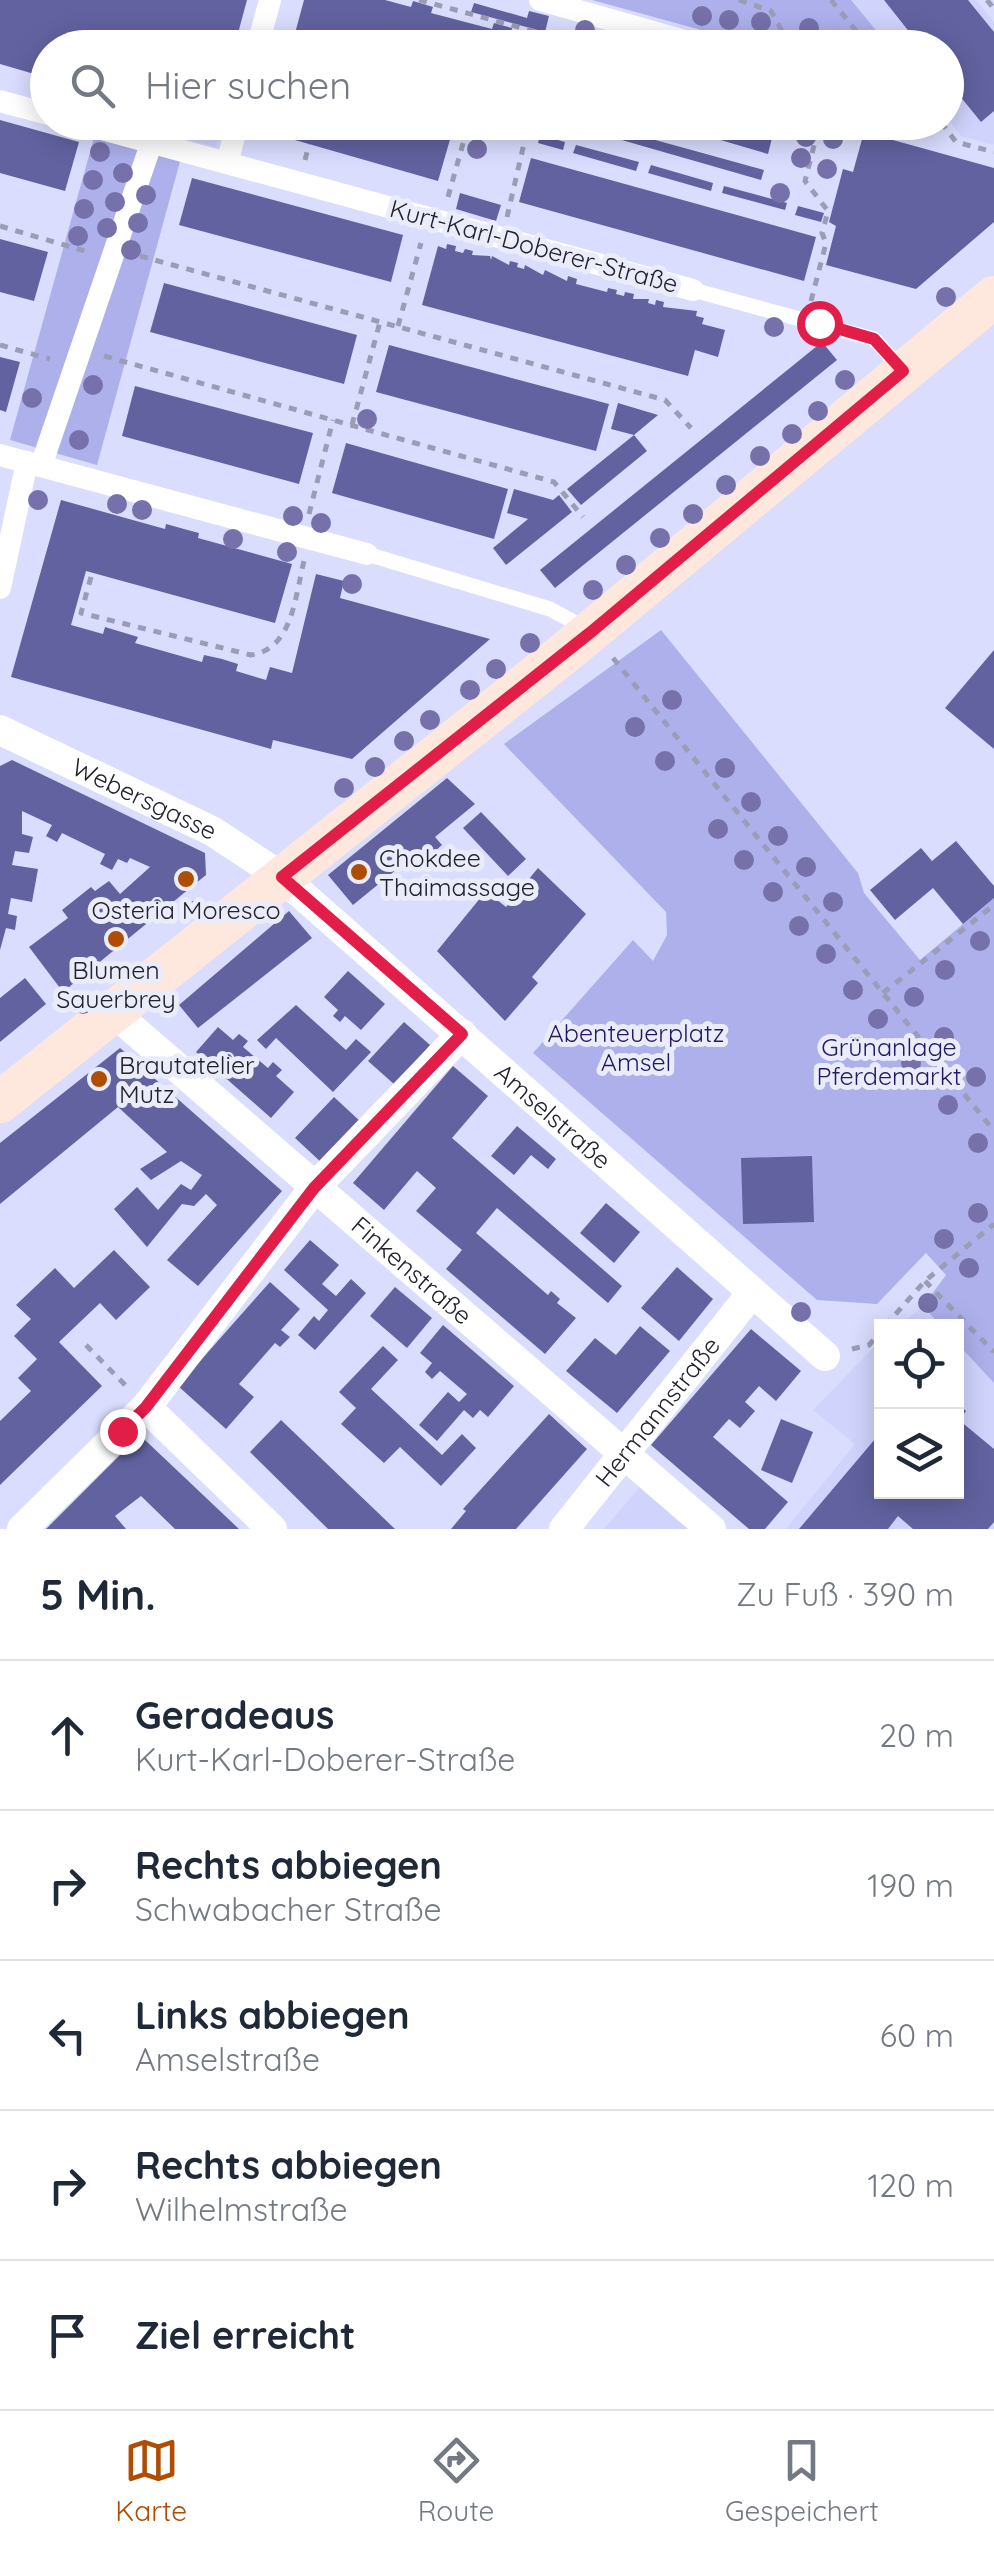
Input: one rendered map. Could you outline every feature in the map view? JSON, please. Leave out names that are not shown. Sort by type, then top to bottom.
[{"type":"main road","points":[[0,1102],[591,632],[994,297]]},
{"type":"street","points":[[262,30],[270,0]]},
{"type":"street","points":[[540,0],[646,30]]},
{"type":"street","points":[[0,101],[30,109]]},
{"type":"street","name":"Kurt-Karl-Doberer-Straße","points":[[138,140],[693,290]]},
{"type":"street","points":[[227,163],[233,140]]},
{"type":"street","points":[[0,588],[34,464],[75,366],[152,144]]},
{"type":"street","points":[[0,454],[367,554]]},
{"type":"street","name":"Webersgasse","points":[[0,730],[212,831],[282,877]]},
{"type":"street","name":"Amselstraße","points":[[282,877],[825,1356]]},
{"type":"street","name":"Finkenstraße","points":[[113,1012],[711,1529]]},
{"type":"street","points":[[22,1529],[146,1407],[314,1188],[462,1034]]},
{"type":"street","name":"Hermannstraße","points":[[564,1529],[751,1294]]},
{"type":"street","points":[[146,1407],[272,1529]]},
{"type":"lane","name":"Kurt-Karl-Doberer-Straße","points":[[693,290],[874,339],[903,371]]},
{"type":"lane","points":[[367,554],[550,609],[591,632]]},
{"type":"path","points":[[419,0],[529,30]]},
{"type":"path","points":[[740,0],[771,11],[782,30]]},
{"type":"path","points":[[831,0],[855,30]]},
{"type":"path","points":[[987,0],[994,9]]},
{"type":"path","points":[[398,326],[463,140]]},
{"type":"path","points":[[501,236],[524,140]]},
{"type":"path","points":[[806,320],[826,244],[822,233],[828,212],[805,181],[815,140]]},
{"type":"path","points":[[954,140],[994,152]]},
{"type":"path","points":[[0,226],[112,260]]},
{"type":"path","points":[[162,262],[665,400],[691,428]]},
{"type":"path","points":[[352,426],[380,322]]},
{"type":"path","points":[[0,345],[75,366]]},
{"type":"path","points":[[134,364],[554,482],[583,517]]},
{"type":"path","points":[[90,577],[81,613],[242,655],[258,654],[284,636],[333,420]]},
{"type":"path","points":[[591,632],[994,1131]]},
{"type":"path","points":[[883,993],[994,904]]},
{"type":"path","points":[[891,1319],[925,1281],[994,1224]]},
{"type":"path","points":[[925,1281],[994,1352]]},
{"type":"path","points":[[825,1356],[868,1345],[874,1338]]},
{"type":"path","points":[[86,1345],[146,1407]]},
{"type":"shaded area","points":[[851,0],[976,0],[994,22],[994,145],[964,137],[964,30],[876,30]]},
{"type":"shaded area","points":[[190,140],[218,140],[216,147]]},
{"type":"shaded area","points":[[923,1306],[935,1319],[907,1319]]},
{"type":"shaded area","points":[[874,1347],[874,1499],[964,1499],[964,1351],[994,1383],[994,1529],[786,1529],[855,1444],[813,1410]]},
{"type":"shaded area","points":[[639,1488],[688,1529],[604,1529]]},
{"type":"green space","points":[[592,0],[851,0],[876,30],[701,30]]},
{"type":"green space","points":[[93,140],[116,140],[181,158],[97,465],[10,440]]},
{"type":"green space","name":"Grünanlage Pferdemarkt","points":[[661,630],[858,873],[864,893],[920,960],[994,898],[994,1383],[964,1351],[964,1319],[935,1319],[923,1306],[946,1275],[926,1253],[877,1304],[817,1300],[533,1053],[633,940],[653,961],[667,935],[666,912],[504,744]]},
{"type":"building","points":[[0,0],[247,0],[239,30],[30,30],[30,73],[0,64]]},
{"type":"building","points":[[304,0],[385,0],[411,7],[413,1],[433,7],[431,13],[492,29],[494,23],[512,28],[512,30],[296,30]]},
{"type":"building","points":[[884,0],[968,0],[994,32],[994,111],[981,122],[964,101],[964,30],[908,30]]},
{"type":"building","points":[[474,3],[527,18],[529,11],[549,16],[546,30],[538,30],[471,12]]},
{"type":"building","points":[[0,120],[30,128],[30,140],[79,142],[65,191],[0,173]]},
{"type":"building","points":[[295,140],[450,140],[438,181]]},
{"type":"building","points":[[539,140],[565,142],[563,150],[538,143]]},
{"type":"building","points":[[622,140],[655,140],[764,170],[761,180]]},
{"type":"building","points":[[720,140],[772,140],[768,154]]},
{"type":"building","points":[[862,140],[893,140],[994,168],[994,222],[916,289],[826,265],[836,226],[829,222],[843,169],[853,172]]},
{"type":"building","points":[[576,145],[639,162],[636,171],[573,153]]},
{"type":"building","points":[[531,158],[816,237],[804,281],[519,202]]},
{"type":"building","points":[[651,165],[713,183],[711,191],[648,173]]},
{"type":"building","points":[[192,178],[403,235],[391,282],[179,225]]},
{"type":"building","points":[[724,186],[787,203],[785,210],[722,193]]},
{"type":"building","points":[[460,193],[501,205],[496,221],[456,209]]},
{"type":"building","points":[[798,206],[824,213],[821,222],[795,215]]},
{"type":"building","points":[[0,239],[48,252],[34,301],[0,292]]},
{"type":"building","points":[[447,244],[456,246],[455,251],[463,253],[465,249],[473,251],[472,255],[490,256],[491,260],[492,256],[509,265],[510,261],[518,263],[517,267],[524,269],[525,265],[543,275],[545,270],[567,281],[568,276],[577,279],[576,284],[607,292],[608,288],[617,290],[616,294],[624,296],[625,292],[634,294],[633,299],[649,299],[648,303],[655,305],[656,300],[664,302],[663,307],[697,311],[696,316],[704,318],[702,324],[725,330],[718,357],[695,350],[688,376],[422,305],[438,246],[446,249]]},
{"type":"building","points":[[164,283],[357,335],[344,384],[150,332]]},
{"type":"building","points":[[822,342],[837,360],[555,588],[540,570]]},
{"type":"building","points":[[389,345],[609,404],[596,451],[376,392]]},
{"type":"building","points":[[0,357],[20,362],[6,412],[0,410]]},
{"type":"building","points":[[135,386],[313,433],[299,484],[122,436]]},
{"type":"building","points":[[618,403],[658,415],[634,435],[611,429]]},
{"type":"building","points":[[634,435],[647,451],[581,505],[567,489]]},
{"type":"building","points":[[346,443],[508,489],[494,539],[332,493]]},
{"type":"building","points":[[514,489],[553,500],[559,495],[572,512],[506,565],[493,548],[528,519],[507,513]]},
{"type":"building","points":[[61,500],[165,529],[166,524],[199,533],[198,538],[292,564],[275,623],[86,571],[71,625],[103,634],[105,627],[138,637],[135,643],[202,662],[204,655],[222,659],[238,664],[236,671],[266,680],[270,667],[292,673],[316,574],[344,581],[340,598],[490,639],[352,759],[273,740],[271,749],[11,677]]},
{"type":"building","points":[[994,650],[994,749],[945,708]]},
{"type":"building","points":[[12,760],[205,853],[206,875],[63,992],[29,947],[68,918],[62,910],[91,887],[95,891],[109,881],[120,894],[150,867],[130,858],[127,863],[118,859],[112,870],[100,864],[105,854],[62,833],[57,842],[46,836],[52,825],[22,811],[22,834],[33,837],[29,853],[15,851],[12,865],[38,869],[32,902],[11,898],[8,914],[17,916],[15,930],[6,928],[0,950],[0,766]]},
{"type":"building","points":[[447,778],[475,804],[435,837],[442,845],[426,859],[419,851],[353,905],[328,875]]},
{"type":"building","points":[[481,812],[526,859],[508,876],[463,828]]},
{"type":"building","points":[[956,841],[994,886],[994,898],[963,924],[933,888],[895,920],[870,890],[921,848],[932,861]]},
{"type":"building","points":[[538,868],[586,914],[532,977],[538,983],[505,1021],[437,951],[486,891],[506,907]]},
{"type":"building","points":[[289,911],[312,938],[198,1028],[179,1005]]},
{"type":"building","points":[[348,971],[385,1004],[361,1030],[345,1016],[340,1022],[333,1016],[338,1010],[324,997]]},
{"type":"building","points":[[25,978],[46,1004],[0,1042],[0,998]]},
{"type":"building","points":[[296,1005],[346,1050],[356,1039],[371,1052],[333,1092],[276,1038],[266,1049],[257,1040]]},
{"type":"building","points":[[404,1022],[430,1045],[395,1085],[368,1061]]},
{"type":"building","points":[[218,1027],[233,1040],[239,1034],[248,1041],[243,1047],[268,1068],[273,1062],[282,1070],[276,1076],[294,1092],[271,1118],[196,1052]]},
{"type":"building","points":[[120,1048],[282,1191],[198,1286],[167,1260],[217,1205],[206,1194],[194,1206],[182,1204],[147,1247],[114,1209],[137,1187],[158,1210],[181,1184],[191,1190],[202,1175],[181,1161],[151,1180],[140,1169],[167,1152],[118,1107],[0,1204],[0,1143]]},
{"type":"building","points":[[453,1066],[488,1096],[452,1138],[622,1286],[608,1303],[497,1208],[476,1233],[548,1295],[551,1291],[560,1299],[557,1303],[576,1318],[545,1354],[446,1269],[462,1250],[416,1211],[436,1188],[417,1171],[384,1210],[353,1183]]},
{"type":"building","points":[[334,1097],[362,1123],[323,1164],[295,1138]]},
{"type":"building","points":[[517,1126],[556,1159],[548,1169],[531,1155],[514,1175],[491,1156]]},
{"type":"building","points":[[812,1156],[814,1222],[743,1224],[741,1158]]},
{"type":"building","points":[[606,1203],[640,1232],[614,1263],[580,1233]]},
{"type":"building","points":[[310,1240],[339,1265],[322,1284],[336,1296],[351,1279],[366,1293],[315,1350],[298,1335],[314,1316],[319,1321],[328,1310],[284,1270]]},
{"type":"building","points":[[114,1250],[150,1287],[116,1320],[100,1303],[59,1342],[102,1386],[0,1485],[0,1421],[31,1391],[18,1378],[37,1359],[14,1336],[31,1319],[16,1305],[55,1268],[74,1288]]},
{"type":"building","points":[[677,1267],[713,1299],[679,1341],[641,1308]]},
{"type":"building","points":[[270,1282],[300,1309],[281,1330],[290,1337],[280,1347],[275,1343],[239,1384],[254,1397],[226,1429],[178,1386]]},
{"type":"building","points":[[395,1287],[432,1318],[407,1348],[370,1316]]},
{"type":"building","points":[[443,1325],[514,1386],[488,1417],[480,1410],[473,1418],[464,1410],[437,1441],[419,1425],[448,1392],[459,1402],[467,1394],[440,1371],[432,1379],[425,1372],[432,1363],[420,1353]]},
{"type":"building","points":[[640,1326],[670,1351],[617,1413],[566,1371],[595,1338],[616,1355]]},
{"type":"building","points":[[751,1329],[801,1371],[776,1401],[759,1386],[745,1402],[755,1411],[740,1428],[729,1419],[713,1437],[788,1502],[765,1529],[749,1529],[651,1445]]},
{"type":"building","points":[[383,1346],[398,1360],[371,1389],[442,1455],[462,1434],[476,1448],[441,1486],[400,1447],[384,1463],[341,1424],[356,1408],[339,1392]]},
{"type":"building","points":[[549,1414],[587,1449],[516,1529],[451,1529],[466,1511],[463,1509]]},
{"type":"building","points":[[781,1419],[813,1432],[792,1483],[761,1470]]},
{"type":"building","points":[[281,1420],[395,1529],[328,1529],[250,1452]]},
{"type":"building","points":[[964,1424],[994,1449],[994,1522],[988,1529],[913,1529],[898,1516],[888,1529],[799,1529],[874,1440],[874,1499],[964,1499]]},
{"type":"building","points":[[135,1440],[145,1440],[239,1529],[175,1529],[141,1496],[115,1516],[126,1529],[46,1529]]},
{"type":"place","name":"Chokdee Thaimassage","points":[[359,872]]},
{"type":"place","name":"Osteria Moresco","points":[[186,879]]},
{"type":"place","name":"Blumen Sauerbrey","points":[[116,939]]},
{"type":"place","name":"Brautatelier Mutz","points":[[99,1079]]},
{"type":"route","points":[[122,1431],[146,1407],[314,1188],[462,1034],[282,877],[591,632],[903,371],[874,339],[819,323]]},
{"type":"park label","name":"Abenteuerplatz Amsel","points":[[636,1048]]}]
